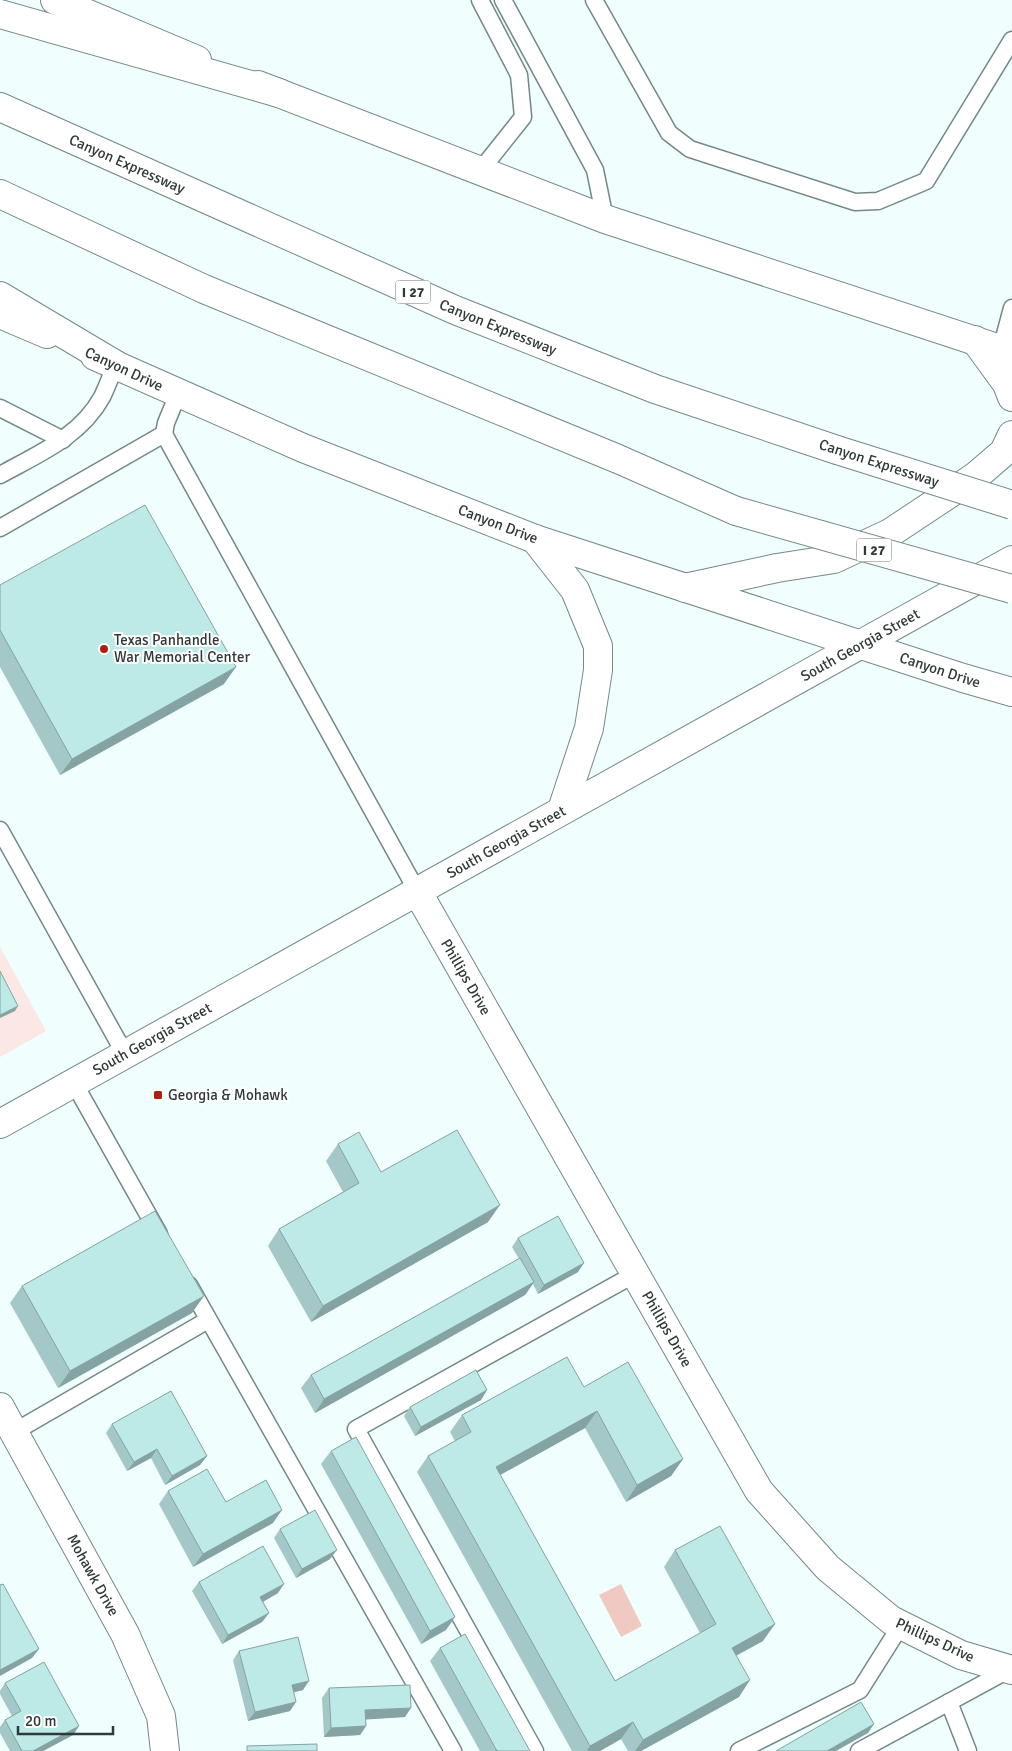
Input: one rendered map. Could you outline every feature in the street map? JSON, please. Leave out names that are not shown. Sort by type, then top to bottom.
[{"type":"main road","points":[[55,0],[279,94],[605,219],[1006,351]]},
{"type":"main road","points":[[0,14],[279,94]]},
{"type":"main road","name":"Canyon Expressway","points":[[0,107],[455,310],[655,389],[837,450],[1012,505]]},
{"type":"main road","name":"I 27","points":[[0,194],[204,289],[618,459],[736,511],[1012,588]]},
{"type":"main road","points":[[0,296],[116,365]]},
{"type":"main road","name":"Canyon Drive","points":[[0,314],[303,448],[535,539],[1012,692]]},
{"type":"main road","points":[[975,340],[1007,384],[1012,397]]},
{"type":"main road","points":[[684,588],[777,568],[834,559],[890,532],[976,476],[1004,452],[1012,435]]},
{"type":"main road","points":[[535,539],[575,590],[598,646],[598,670],[589,728],[562,810]]},
{"type":"main road","name":"South Georgia Street","points":[[0,1124],[1012,560]]},
{"type":"main road","name":"Phillips Drive","points":[[417,892],[759,1491],[828,1568],[891,1620],[961,1655],[1011,1670]]},
{"type":"main road","name":"Mohawk Drive","points":[[0,1407],[125,1634],[161,1716],[165,1751]]},
{"type":"lane","points":[[480,0],[519,75],[523,117],[480,171]]},
{"type":"lane","points":[[503,0],[596,170],[605,219]]},
{"type":"lane","points":[[594,0],[669,133],[690,149],[854,202],[878,200],[926,180],[1012,40]]},
{"type":"lane","points":[[1006,351],[1012,308]]},
{"type":"lane","points":[[0,475],[63,440],[80,426],[102,398],[116,365]]},
{"type":"lane","points":[[178,394],[166,423],[164,434],[417,892]]},
{"type":"lane","points":[[0,408],[63,440]]},
{"type":"lane","points":[[0,528],[164,434]]},
{"type":"lane","points":[[0,830],[125,1054]]},
{"type":"lane","points":[[74,1083],[166,1245]]},
{"type":"lane","points":[[180,1270],[453,1751]]},
{"type":"lane","points":[[535,1751],[356,1429],[636,1274]]},
{"type":"lane","points":[[14,1432],[208,1320]]},
{"type":"lane","points":[[739,1751],[860,1690],[901,1625]]},
{"type":"lane","points":[[859,1751],[1011,1670]]},
{"type":"lane","points":[[949,1702],[968,1751]]},
{"type":"shaded area","points":[[0,947],[46,1031],[0,1057]]},
{"type":"shaded area","points":[[621,1584],[642,1626],[621,1637],[599,1595]]},
{"type":"building","points":[[145,505],[236,667],[72,759],[0,630],[0,585]]},
{"type":"building","points":[[0,971],[18,1006],[0,1015]]},
{"type":"building","points":[[457,1130],[500,1205],[323,1306],[279,1229],[359,1183],[338,1144],[359,1132],[381,1172]]},
{"type":"building","points":[[155,1211],[204,1296],[70,1371],[22,1286]]},
{"type":"building","points":[[558,1216],[584,1263],[544,1285],[518,1238]]},
{"type":"building","points":[[520,1258],[534,1282],[324,1399],[311,1375]]},
{"type":"building","points":[[567,1357],[584,1387],[628,1362],[683,1459],[637,1485],[597,1411],[496,1467],[615,1681],[716,1624],[675,1550],[720,1526],[775,1624],[732,1648],[750,1680],[643,1740],[633,1722],[590,1746],[428,1456],[471,1432],[462,1415]]},
{"type":"building","points":[[476,1370],[487,1390],[421,1427],[410,1407]]},
{"type":"building","points":[[171,1391],[207,1456],[172,1476],[157,1449],[134,1462],[112,1424]]},
{"type":"building","points":[[356,1437],[455,1617],[430,1631],[331,1451]]},
{"type":"building","points":[[207,1469],[226,1502],[266,1480],[282,1510],[203,1554],[168,1491]]},
{"type":"building","points":[[315,1510],[337,1550],[302,1569],[280,1529]]},
{"type":"building","points":[[263,1546],[284,1584],[260,1597],[269,1613],[228,1635],[199,1582]]},
{"type":"building","points":[[3,1584],[39,1649],[0,1670],[0,1585]]},
{"type":"building","points":[[465,1634],[530,1751],[497,1751],[440,1648]]},
{"type":"building","points":[[298,1637],[309,1681],[292,1685],[296,1702],[255,1712],[239,1651]]},
{"type":"building","points":[[44,1662],[79,1726],[33,1751],[22,1751],[5,1720],[21,1711],[5,1683]]},
{"type":"building","points":[[410,1685],[411,1708],[365,1710],[366,1726],[331,1728],[329,1688]]},
{"type":"building","points":[[861,1702],[874,1724],[827,1751],[776,1751]]},
{"type":"building","points":[[317,1744],[317,1751],[247,1751],[247,1746]]},
{"type":"place","name":"Texas Panhandle War Memorial Center","points":[[104,649]]},
{"type":"place","name":"Georgia & Mohawk","points":[[158,1095]]}]
